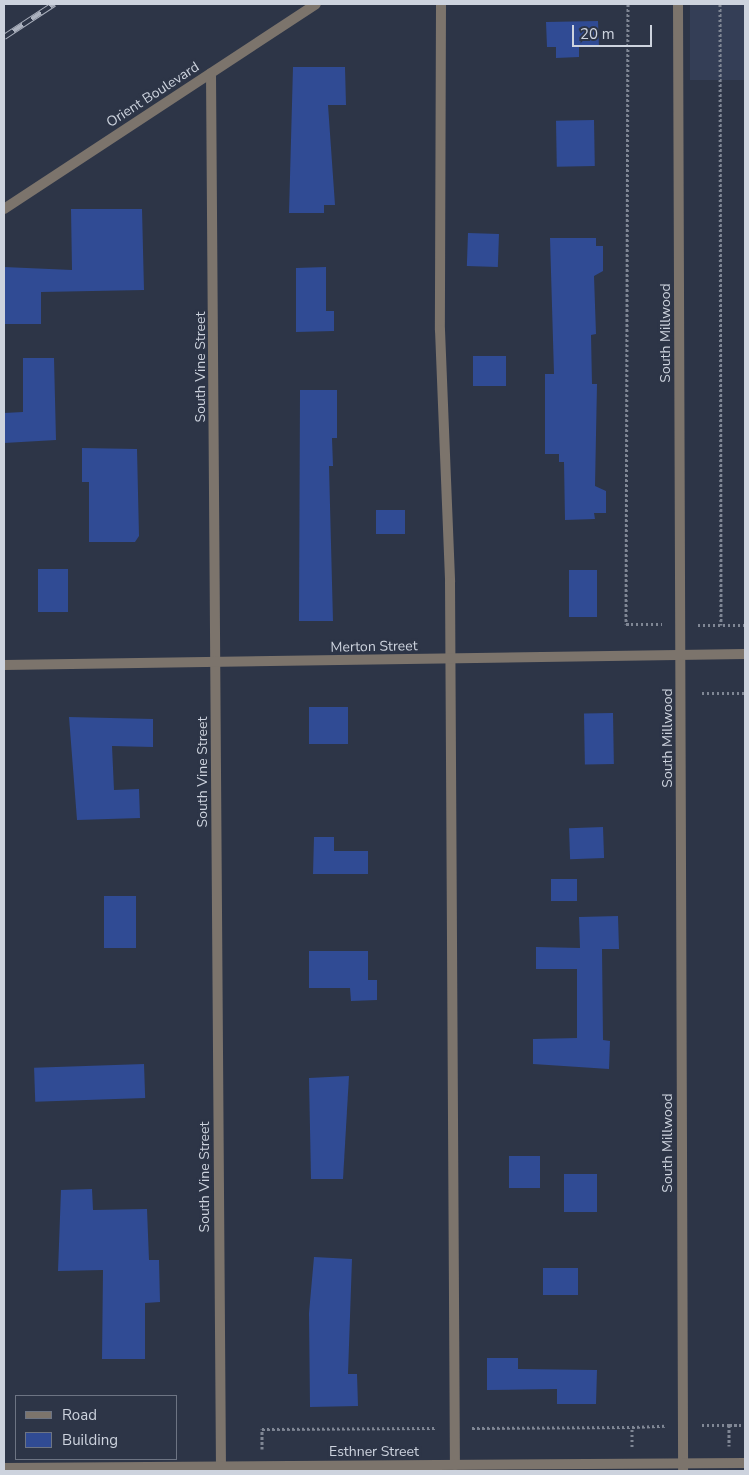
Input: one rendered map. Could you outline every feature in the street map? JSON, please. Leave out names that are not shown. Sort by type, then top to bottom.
[{"type":"street","name":"Orient Boulevard","points":[[4,209],[316,4]]},
{"type":"street","points":[[442,4],[440,330],[450,659],[455,1465]]},
{"type":"street","name":"South Millwood","points":[[678,4],[682,655],[683,1467]]},
{"type":"street","name":"South Vine Street","points":[[211,73],[221,1469]]},
{"type":"street","name":"Merton Street","points":[[4,665],[745,654]]},
{"type":"street","name":"Esthner Street","points":[[4,1468],[221,1469],[455,1465],[683,1467],[745,1463]]},
{"type":"path","points":[[626,624],[628,4]]},
{"type":"path","points":[[720,4],[721,624]]},
{"type":"path","points":[[702,693],[745,693]]},
{"type":"path","points":[[729,1425],[745,1425]]},
{"type":"path","points":[[262,1467],[262,1429],[632,1427]]},
{"type":"shaded area","points":[[690,4],[745,4],[745,80],[690,80]]},
{"type":"building","points":[[598,21],[599,47],[579,47],[579,57],[556,58],[556,47],[547,47],[546,22]]},
{"type":"building","points":[[293,67],[345,67],[346,105],[328,105],[335,205],[324,205],[324,213],[289,213]]},
{"type":"building","points":[[594,120],[595,166],[557,167],[556,121]]},
{"type":"building","points":[[71,209],[142,209],[144,290],[41,292],[41,324],[4,324],[4,267],[72,270]]},
{"type":"building","points":[[468,233],[499,234],[498,267],[467,266]]},
{"type":"building","points":[[550,238],[596,238],[596,246],[603,246],[603,271],[594,276],[596,334],[591,335],[592,384],[597,384],[595,486],[606,491],[606,513],[594,513],[595,519],[565,520],[564,462],[559,462],[559,454],[545,454],[545,374],[554,374]]},
{"type":"building","points":[[326,267],[326,311],[334,311],[334,331],[296,332],[296,268]]},
{"type":"building","points":[[473,356],[506,356],[506,386],[473,386]]},
{"type":"building","points":[[23,358],[54,358],[56,440],[4,443],[4,413],[23,412]]},
{"type":"building","points":[[300,390],[337,390],[337,438],[332,438],[333,466],[329,466],[333,621],[299,621]]},
{"type":"building","points":[[82,448],[137,449],[139,536],[135,542],[89,542],[89,482],[82,482]]},
{"type":"building","points":[[376,510],[405,510],[405,534],[376,534]]},
{"type":"building","points":[[38,569],[68,569],[68,612],[38,612]]},
{"type":"building","points":[[569,570],[597,570],[597,617],[569,617]]},
{"type":"building","points":[[309,707],[348,707],[348,744],[309,744]]},
{"type":"building","points":[[613,713],[614,764],[585,764],[584,714]]},
{"type":"building","points":[[69,717],[153,719],[153,747],[112,746],[114,790],[139,789],[140,818],[77,820]]},
{"type":"building","points":[[603,827],[604,858],[570,859],[569,828]]},
{"type":"building","points":[[314,837],[334,837],[334,851],[368,851],[368,874],[313,874]]},
{"type":"building","points":[[551,879],[577,879],[577,901],[551,901]]},
{"type":"building","points":[[104,896],[136,896],[136,948],[104,948]]},
{"type":"building","points":[[618,916],[619,949],[602,949],[603,1040],[610,1041],[609,1069],[533,1064],[533,1039],[577,1038],[577,969],[536,969],[536,947],[580,948],[579,917]]},
{"type":"building","points":[[309,951],[368,951],[368,980],[377,980],[377,1000],[351,1001],[350,988],[309,988]]},
{"type":"building","points":[[144,1064],[145,1098],[35,1102],[34,1068]]},
{"type":"building","points":[[349,1076],[343,1179],[311,1179],[309,1078]]},
{"type":"building","points":[[509,1156],[540,1156],[540,1188],[509,1188]]},
{"type":"building","points":[[564,1174],[597,1174],[597,1212],[564,1212]]},
{"type":"building","points":[[92,1189],[93,1210],[147,1209],[149,1260],[159,1260],[160,1302],[145,1303],[145,1359],[102,1359],[103,1270],[58,1271],[61,1190]]},
{"type":"building","points":[[314,1257],[352,1259],[348,1374],[357,1374],[358,1406],[310,1407],[309,1313]]},
{"type":"building","points":[[543,1268],[578,1268],[578,1295],[543,1295]]},
{"type":"building","points":[[487,1358],[518,1358],[518,1369],[597,1370],[596,1404],[557,1404],[557,1389],[487,1390]]},
{"type":"railway","points":[[4,37],[54,4]]}]
